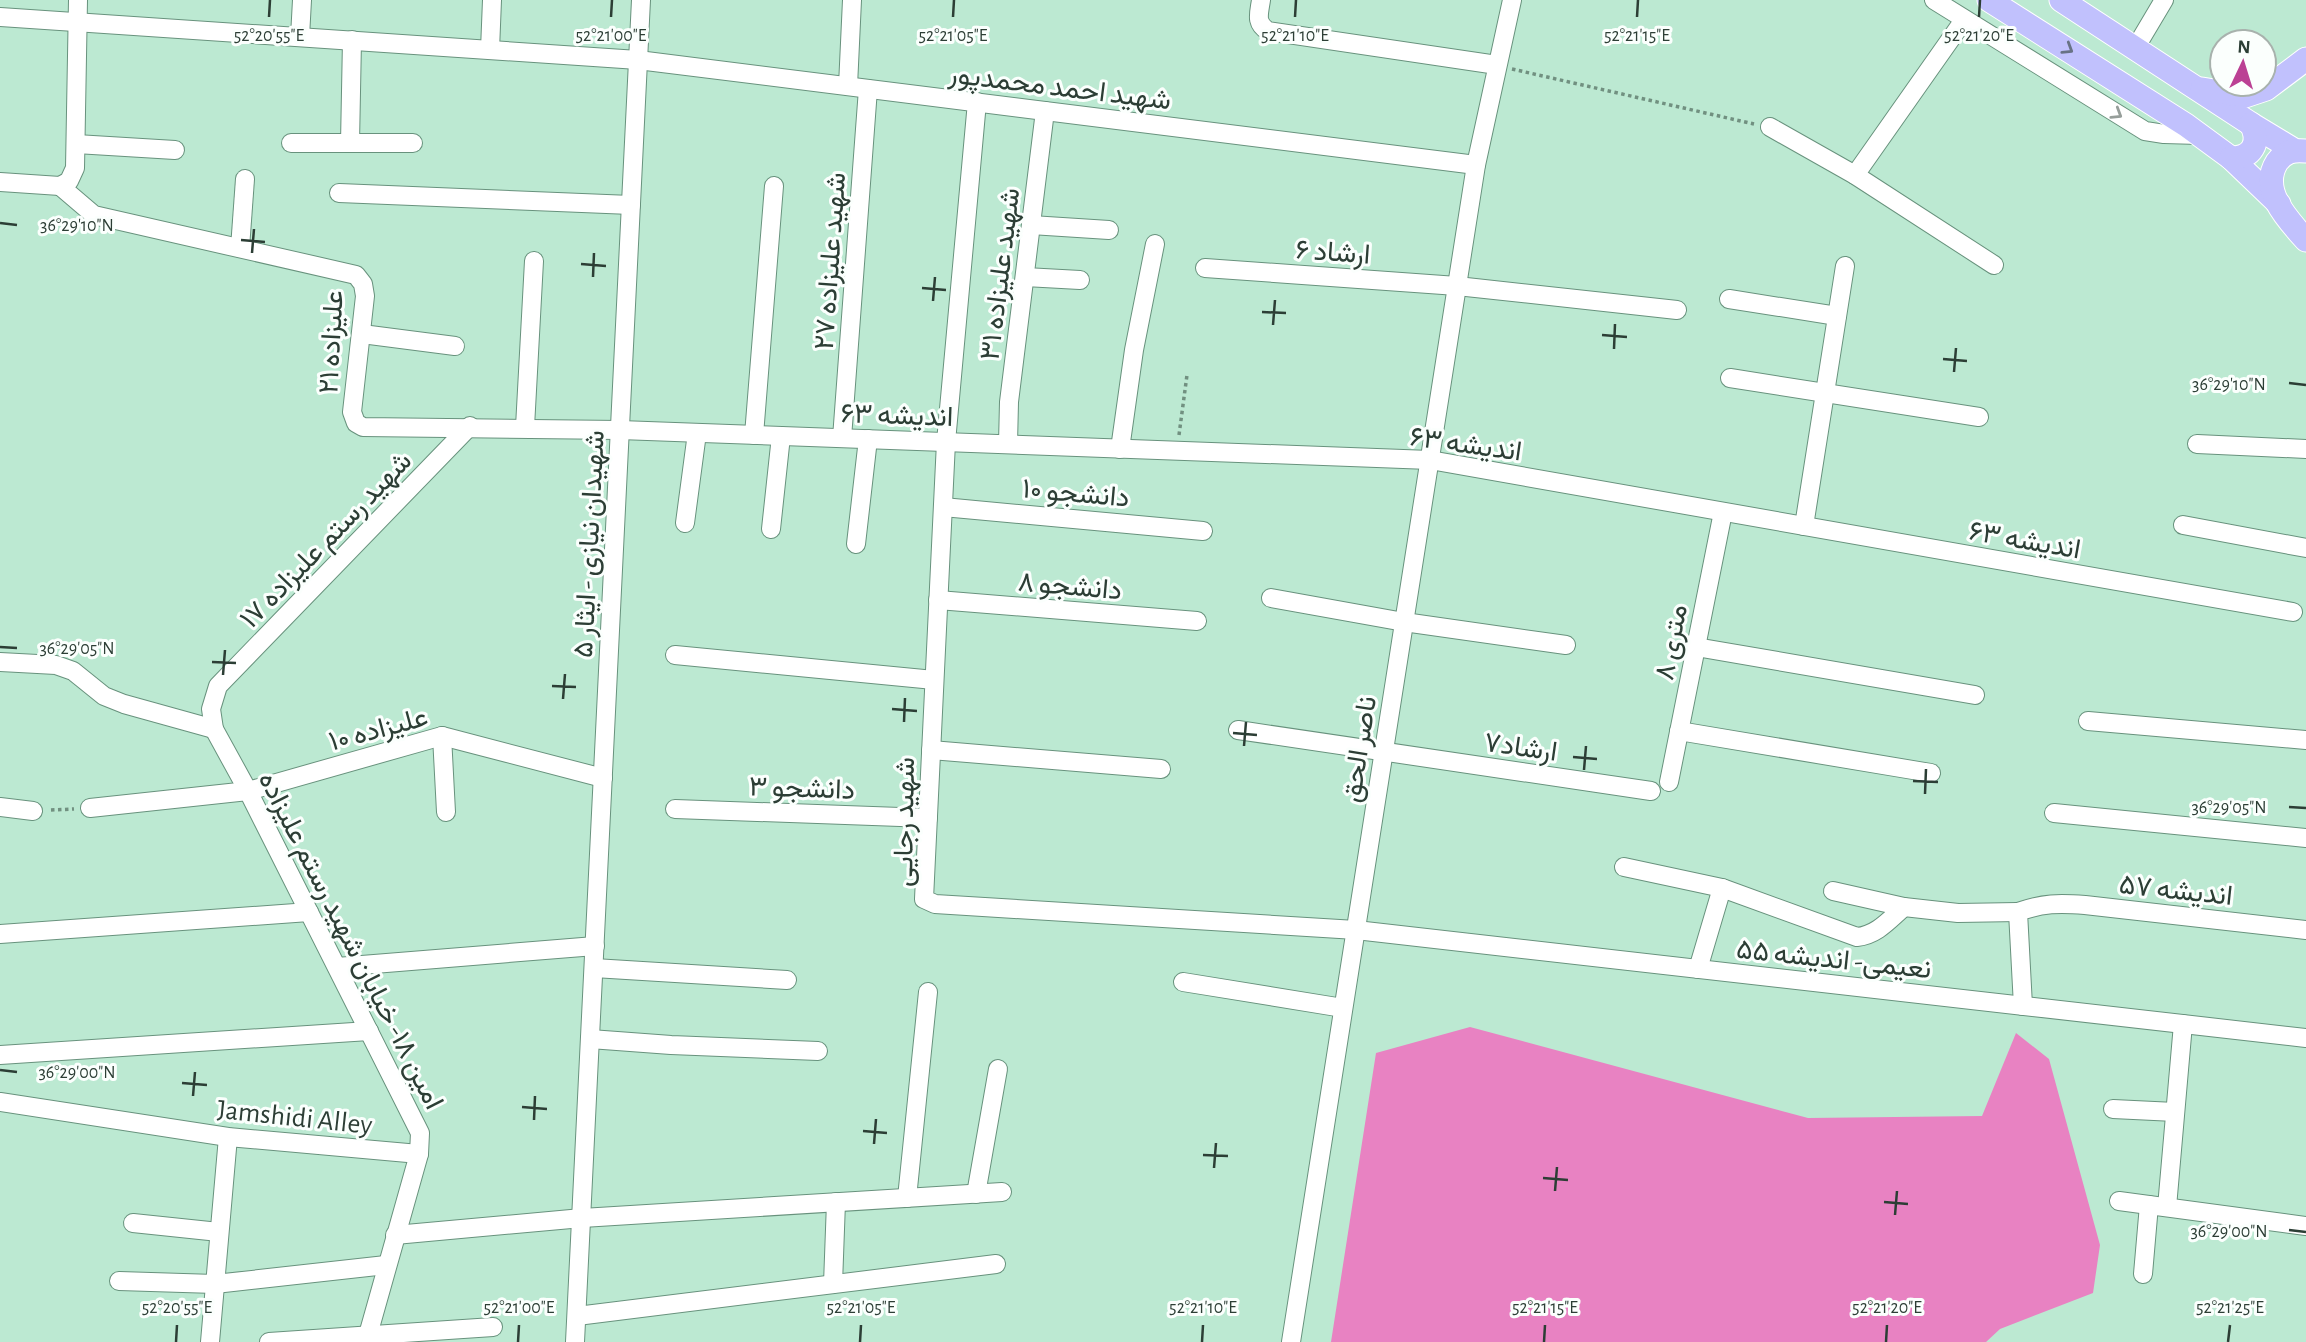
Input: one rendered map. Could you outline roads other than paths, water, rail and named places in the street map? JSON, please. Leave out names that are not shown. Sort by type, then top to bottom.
[{"type":"main road","points":[[1989,0],[2118,80],[2231,158],[2279,204],[2306,240]]},
{"type":"main road","points":[[2061,0],[2250,124],[2300,150]]},
{"type":"main road","points":[[2194,88],[2245,96],[2266,89],[2306,59]]},
{"type":"main road","points":[[2231,158],[2242,158],[2250,153],[2256,144],[2256,133],[2250,124]]},
{"type":"main road","points":[[2279,204],[2272,189],[2272,176],[2280,159],[2300,150]]},
{"type":"street","points":[[0,182],[60,186],[69,181],[74,173],[78,0]]},
{"type":"street","points":[[300,37],[302,0]]},
{"type":"street","points":[[490,50],[492,0]]},
{"type":"street","name":"شهیدان نیازی - ایثار ۵","points":[[575,1342],[641,0]]},
{"type":"street","points":[[848,86],[852,0]]},
{"type":"street","points":[[1261,0],[1258,20],[1268,31],[1497,65]]},
{"type":"street","name":"ناصر الحق","points":[[1291,1342],[1476,165],[1512,0]]},
{"type":"street","points":[[1934,0],[2145,131],[2199,135]]},
{"type":"street","points":[[2136,47],[2164,0]]},
{"type":"street","name":"شهید احمد محمدپور","points":[[0,17],[638,60],[1476,165]]},
{"type":"street","points":[[1855,175],[1964,20]]},
{"type":"street","points":[[350,143],[352,40]]},
{"type":"street","name":"شهید علیزاده ۲۷","points":[[842,438],[868,89]]},
{"type":"street","name":"شهید رجایی","points":[[977,102],[946,442],[924,900],[935,904],[1356,930]]},
{"type":"street","name":"شهید علیزاده ۳۱","points":[[1007,444],[1045,111]]},
{"type":"street","points":[[1770,127],[1855,175],[1994,265]]},
{"type":"street","points":[[291,144],[413,143]]},
{"type":"street","points":[[76,144],[175,150]]},
{"type":"street","points":[[240,248],[244,179]]},
{"type":"street","name":"علیزاده ۲۱","points":[[60,186],[94,215],[356,275],[364,289],[362,334],[352,412],[356,423],[363,427],[470,426],[620,430]]},
{"type":"street","points":[[754,435],[774,186]]},
{"type":"street","points":[[339,193],[631,205]]},
{"type":"street","points":[[1031,225],[1109,230]]},
{"type":"street","points":[[1121,449],[1134,350],[1155,244]]},
{"type":"street","points":[[525,427],[534,261]]},
{"type":"street","points":[[1804,526],[1845,266]]},
{"type":"street","name":"ارشاد ۶","points":[[1205,268],[1457,286],[1677,310]]},
{"type":"street","points":[[1025,276],[1080,280]]},
{"type":"street","points":[[1729,299],[1838,316]]},
{"type":"street","points":[[362,334],[455,346]]},
{"type":"street","points":[[1730,378],[1979,417]]},
{"type":"street","name":"۱۷ شهید رستم علیزاده","points":[[214,729],[211,709],[218,686],[470,426]]},
{"type":"street","name":"اندیشه ۶۳","points":[[620,430],[1430,460],[2293,612]]},
{"type":"street","points":[[685,523],[697,433]]},
{"type":"street","points":[[771,529],[781,436]]},
{"type":"street","points":[[856,544],[868,439]]},
{"type":"street","points":[[2197,444],[2306,449]]},
{"type":"street","name":"دانشجو ۱۰","points":[[943,506],[1203,531]]},
{"type":"street","name":"۸ متری","points":[[1669,782],[1723,512]]},
{"type":"street","points":[[2183,525],[2306,548]]},
{"type":"street","points":[[1271,598],[1404,622],[1566,645]]},
{"type":"street","name":"دانشجو ۸","points":[[938,600],[1197,621]]},
{"type":"street","points":[[1696,647],[1975,695]]},
{"type":"street","points":[[675,655],[934,680]]},
{"type":"street","points":[[0,662],[56,665],[74,671],[104,696],[214,729]]},
{"type":"street","points":[[2088,721],[2306,740]]},
{"type":"street","name":"امین ۱۸- خيابان شهيد رستم عليزاده","points":[[214,729],[248,791],[420,1133],[419,1154],[366,1340]]},
{"type":"street","name":"ارشاد۷","points":[[1238,730],[1651,791]]},
{"type":"street","points":[[1679,731],[1931,773]]},
{"type":"street","points":[[442,737],[446,812]]},
{"type":"street","name":"علیزاده ۱۰","points":[[90,808],[248,791],[442,737],[603,778]]},
{"type":"street","points":[[931,750],[1161,769]]},
{"type":"street","points":[[0,807],[33,811]]},
{"type":"street","name":"دانشجو ۳","points":[[675,809],[928,818]]},
{"type":"street","points":[[2054,813],[2306,838]]},
{"type":"street","points":[[1624,867],[1722,888],[1857,937],[1868,936],[1880,929],[1904,907]]},
{"type":"street","points":[[1699,969],[1722,888]]},
{"type":"street","name":"اندیشه ۵۷","points":[[1833,891],[1904,907],[1958,913],[2018,912],[2049,903],[2306,930]]},
{"type":"street","points":[[0,934],[309,912]]},
{"type":"street","points":[[2018,912],[2023,1006]]},
{"type":"street","name":"نعیمی- اندیشه ۵۵","points":[[1356,930],[2306,1038]]},
{"type":"street","points":[[337,967],[595,946]]},
{"type":"street","points":[[594,968],[787,981]]},
{"type":"street","points":[[1183,982],[1343,1008]]},
{"type":"street","points":[[907,1198],[928,992]]},
{"type":"street","points":[[2143,1274],[2175,1112],[2183,1024]]},
{"type":"street","points":[[0,1055],[369,1031]]},
{"type":"street","points":[[590,1039],[818,1051]]},
{"type":"street","points":[[976,1194],[998,1069]]},
{"type":"street","name":"Jamshidi Alley","points":[[0,1102],[229,1137],[419,1154]]},
{"type":"street","points":[[2113,1109],[2175,1112]]},
{"type":"street","points":[[210,1342],[229,1137]]},
{"type":"street","points":[[395,1235],[582,1218],[1002,1192]]},
{"type":"street","points":[[2119,1201],[2306,1226]]},
{"type":"street","points":[[833,1284],[836,1202]]},
{"type":"street","points":[[133,1223],[219,1232]]},
{"type":"street","points":[[577,1316],[996,1264]]},
{"type":"street","points":[[119,1281],[215,1284],[386,1265]]},
{"type":"street","points":[[269,1342],[366,1340],[493,1327]]}]
